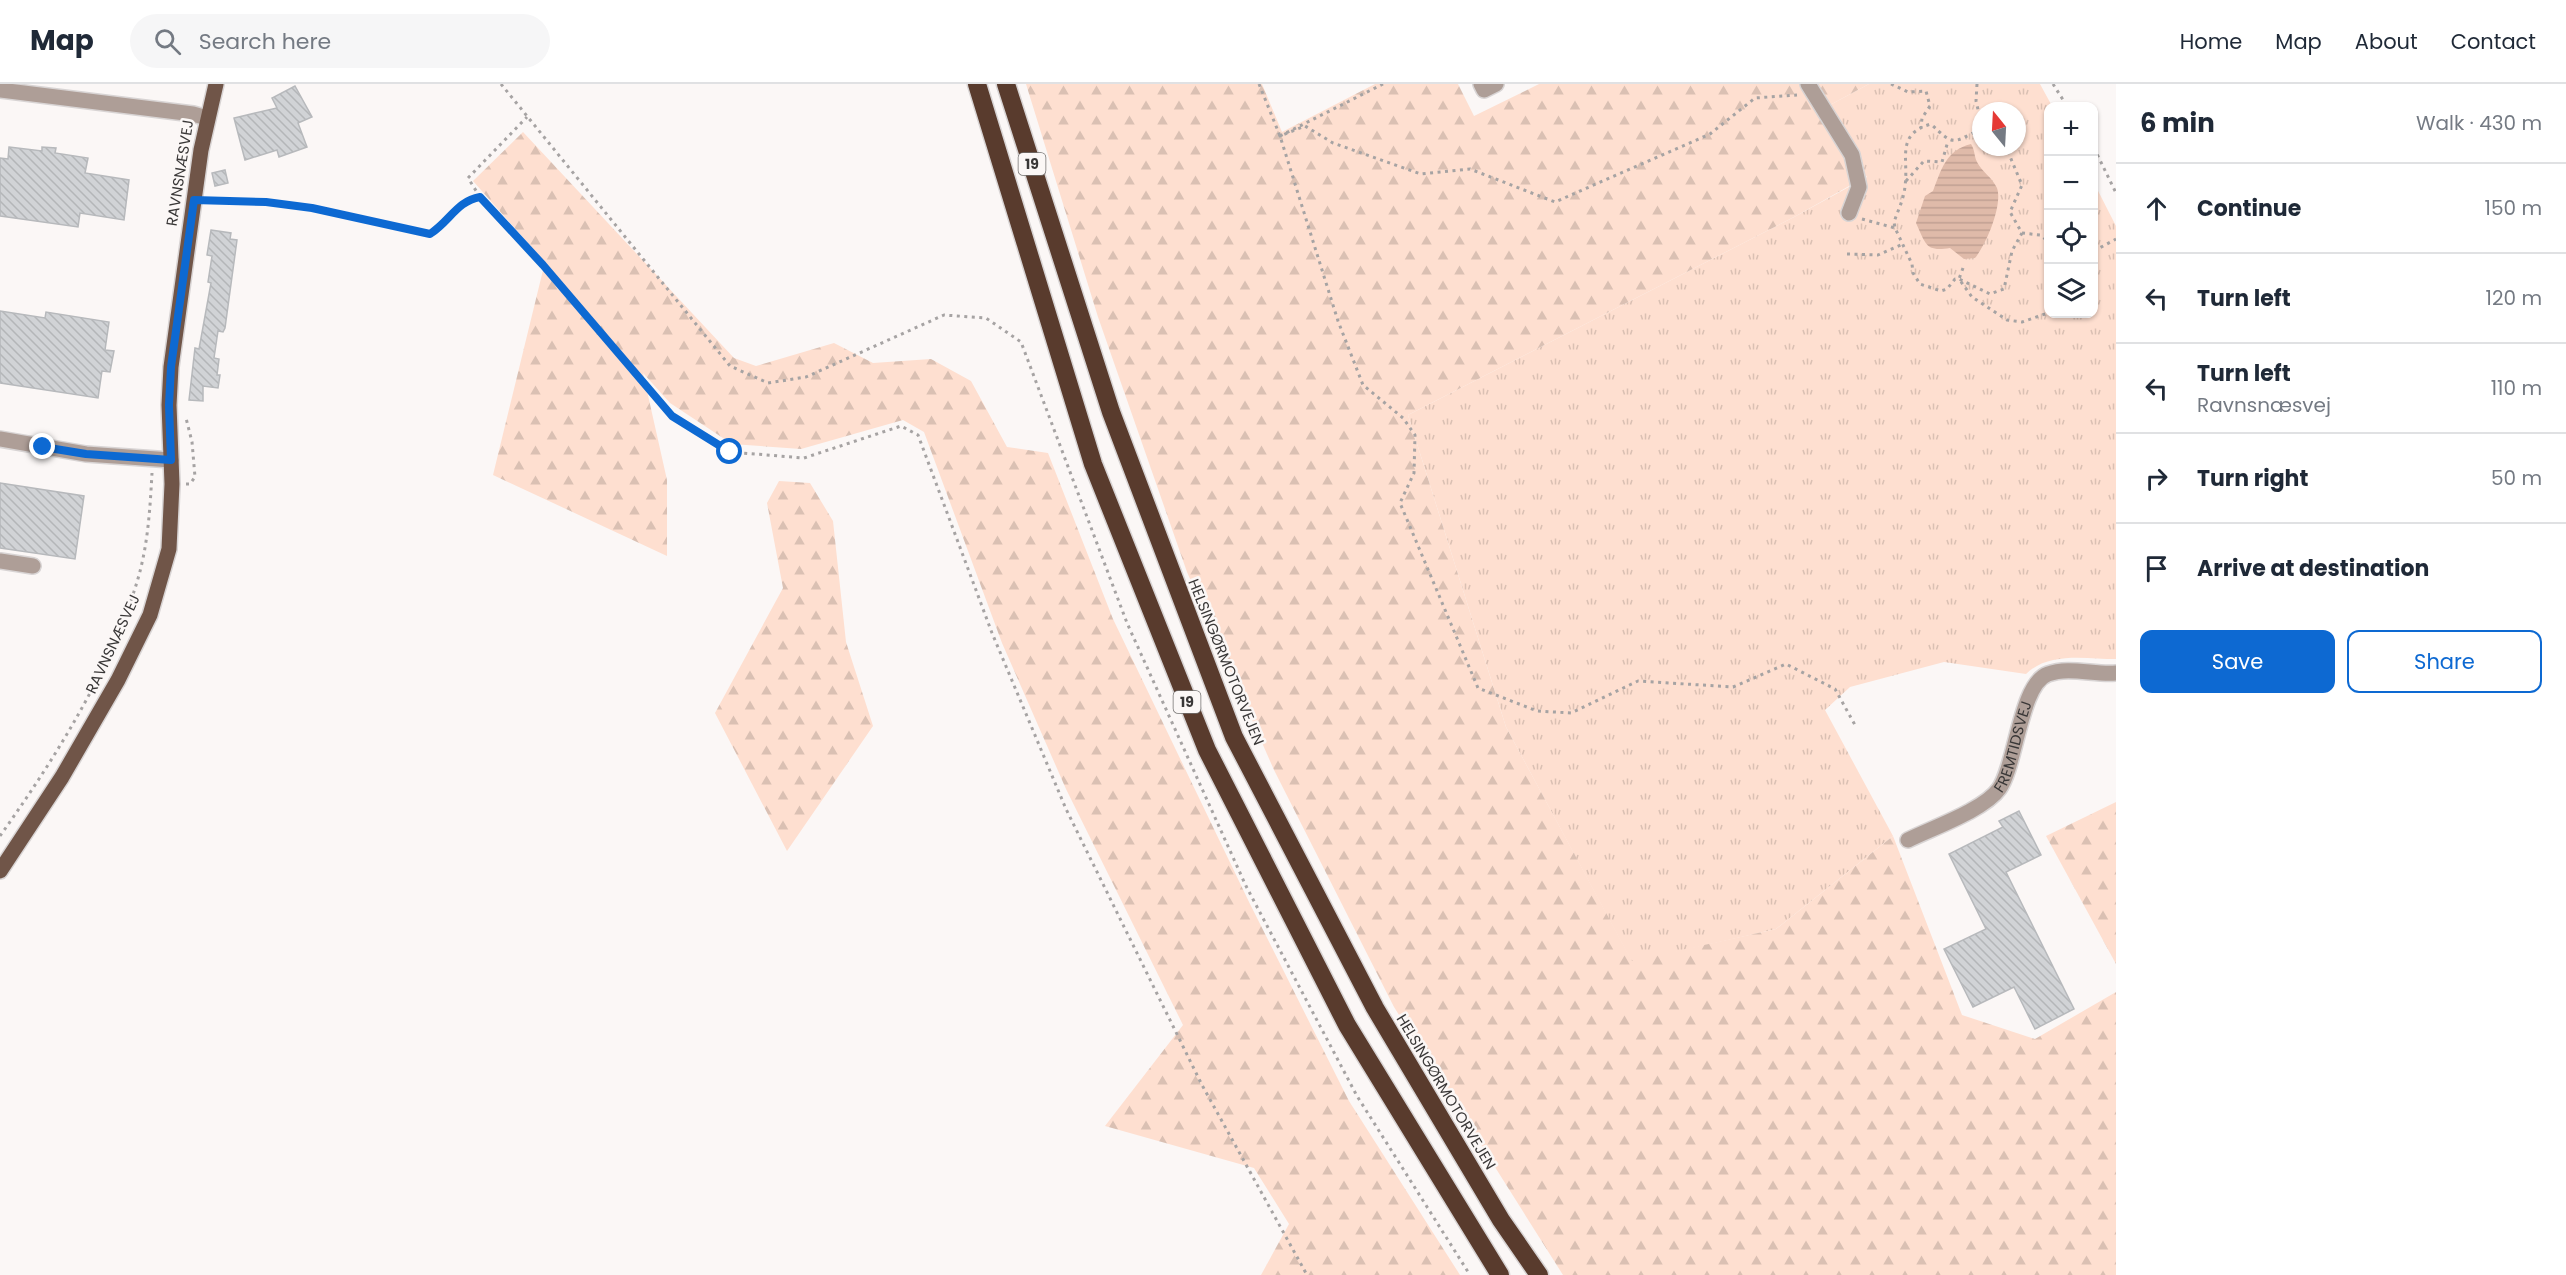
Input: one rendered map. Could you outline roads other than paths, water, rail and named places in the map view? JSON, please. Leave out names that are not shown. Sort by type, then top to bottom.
[{"type":"highway","name":"19","points":[[977,84],[1093,464],[1207,750],[1347,1025],[1500,1275]]},
{"type":"highway","name":"HELSINGØRMOTORVEJEN","points":[[1006,84],[1111,412],[1234,737],[1375,1008],[1501,1220],[1539,1275]]},
{"type":"main road","name":"RAVNSNÆSVEJ","points":[[0,871],[62,777],[118,680],[150,615],[169,549],[171,367],[207,118],[216,84]]},
{"type":"street","points":[[1481,84],[1484,90],[1496,84]]},
{"type":"street","points":[[1811,89],[1852,156],[1859,187],[1855,216]]},
{"type":"street","points":[[0,90],[52,90],[207,118]]},
{"type":"street","points":[[0,439],[86,454],[171,460]]},
{"type":"street","points":[[0,561],[33,566]]},
{"type":"street","name":"FREMTIDSVEJ","points":[[1908,840],[1985,803],[2000,789],[2032,687],[2046,674],[2067,670],[2116,674]]}]
